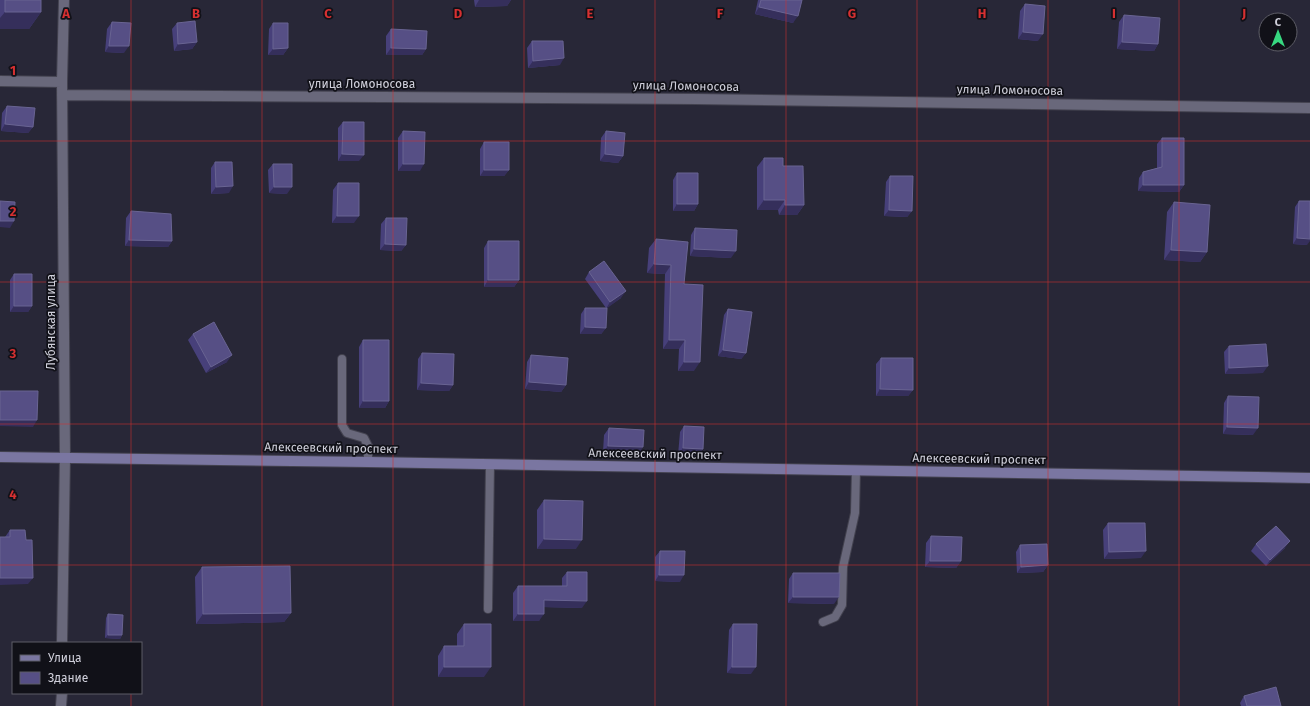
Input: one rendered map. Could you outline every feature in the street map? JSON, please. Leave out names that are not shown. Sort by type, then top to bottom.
[{"type":"street","name":"Лубянская улица","points":[[62,642],[65,457],[62,95],[64,0]]},
{"type":"street","points":[[0,81],[62,82]]},
{"type":"street","name":"улица Ломоносова","points":[[62,95],[695,99],[1310,108]]},
{"type":"street","name":"Алексеевский проспект","points":[[0,457],[1310,478]]},
{"type":"street","points":[[61,706],[62,694]]},
{"type":"lane","points":[[342,358],[342,425],[347,433],[364,438],[368,446],[368,462]]},
{"type":"lane","points":[[488,608],[490,464]]},
{"type":"lane","points":[[823,622],[835,617],[842,605],[842,567],[855,513],[856,470]]},
{"type":"building","points":[[5,0],[41,0],[41,12],[5,12]]},
{"type":"building","points":[[761,0],[802,0],[798,16],[759,7]]},
{"type":"building","points":[[1025,4],[1045,6],[1043,34],[1023,32]]},
{"type":"building","points":[[1124,15],[1160,18],[1158,44],[1122,42]]},
{"type":"building","points":[[195,21],[197,42],[178,44],[177,23]]},
{"type":"building","points":[[112,22],[131,23],[129,46],[109,46]]},
{"type":"building","points":[[273,23],[288,23],[288,48],[273,49]]},
{"type":"building","points":[[391,29],[427,31],[426,49],[391,48]]},
{"type":"building","points":[[532,41],[563,41],[564,58],[533,61]]},
{"type":"building","points":[[7,106],[35,108],[33,127],[5,124]]},
{"type":"building","points":[[343,122],[364,122],[364,155],[342,154]]},
{"type":"building","points":[[403,131],[425,132],[424,164],[403,164]]},
{"type":"building","points":[[606,131],[625,133],[623,156],[605,154]]},
{"type":"building","points":[[1162,138],[1184,138],[1184,185],[1143,185],[1143,172],[1162,167]]},
{"type":"building","points":[[484,142],[509,142],[509,170],[484,170]]},
{"type":"building","points":[[764,158],[783,158],[783,166],[803,166],[804,205],[785,205],[785,200],[764,200]]},
{"type":"building","points":[[215,162],[232,162],[233,186],[216,187]]},
{"type":"building","points":[[273,164],[292,164],[292,187],[274,187]]},
{"type":"building","points":[[677,173],[698,173],[698,204],[677,204]]},
{"type":"building","points":[[890,176],[913,176],[912,211],[889,210]]},
{"type":"building","points":[[338,183],[359,183],[359,216],[337,216]]},
{"type":"building","points":[[0,201],[15,202],[14,221],[0,221]]},
{"type":"building","points":[[1299,201],[1310,201],[1310,239],[1297,238]]},
{"type":"building","points":[[1174,202],[1210,205],[1207,252],[1171,250]]},
{"type":"building","points":[[131,211],[171,214],[172,241],[129,240]]},
{"type":"building","points":[[386,218],[407,218],[406,245],[385,244]]},
{"type":"building","points":[[695,228],[737,230],[736,251],[694,249]]},
{"type":"building","points":[[656,239],[688,242],[684,284],[703,285],[700,362],[684,362],[685,340],[669,340],[671,265],[654,264]]},
{"type":"building","points":[[488,241],[519,241],[519,280],[488,280]]},
{"type":"building","points":[[604,261],[626,291],[610,302],[589,272]]},
{"type":"building","points":[[14,274],[32,274],[32,306],[14,306]]},
{"type":"building","points":[[585,308],[607,308],[606,328],[585,327]]},
{"type":"building","points":[[728,309],[752,312],[746,353],[723,350]]},
{"type":"building","points":[[214,322],[232,355],[211,367],[193,334]]},
{"type":"building","points":[[363,340],[389,340],[389,401],[363,401]]},
{"type":"building","points":[[1266,344],[1268,366],[1229,368],[1229,346]]},
{"type":"building","points":[[422,353],[454,354],[453,385],[421,383]]},
{"type":"building","points":[[531,355],[568,358],[566,385],[529,382]]},
{"type":"building","points":[[881,358],[913,358],[913,390],[880,389]]},
{"type":"building","points":[[0,391],[38,391],[37,420],[0,420]]},
{"type":"building","points":[[1228,396],[1259,397],[1258,428],[1227,427]]},
{"type":"building","points":[[684,426],[704,427],[703,449],[683,448]]},
{"type":"building","points":[[609,428],[644,430],[643,447],[608,446]]},
{"type":"building","points":[[544,500],[583,501],[582,540],[544,539]]},
{"type":"building","points":[[1108,523],[1145,523],[1146,551],[1109,552]]},
{"type":"building","points":[[1276,526],[1290,541],[1270,560],[1256,544]]},
{"type":"building","points":[[10,530],[25,530],[26,540],[32,540],[33,578],[0,578],[0,537],[10,537]]},
{"type":"building","points":[[931,536],[962,537],[961,561],[930,561]]},
{"type":"building","points":[[1047,544],[1048,565],[1021,567],[1020,545]]},
{"type":"building","points":[[660,551],[685,551],[684,575],[659,575]]},
{"type":"building","points":[[290,566],[291,613],[203,614],[202,567]]},
{"type":"building","points":[[567,572],[587,572],[587,601],[544,600],[544,614],[518,614],[518,586],[567,586]]},
{"type":"building","points":[[793,573],[840,573],[839,597],[793,597]]},
{"type":"building","points":[[108,614],[123,615],[122,635],[108,635]]},
{"type":"building","points":[[464,624],[491,624],[491,667],[444,667],[444,646],[464,646]]},
{"type":"building","points":[[733,624],[757,624],[756,667],[732,667]]},
{"type":"building","points":[[1276,687],[1281,706],[1247,706],[1244,696]]}]
